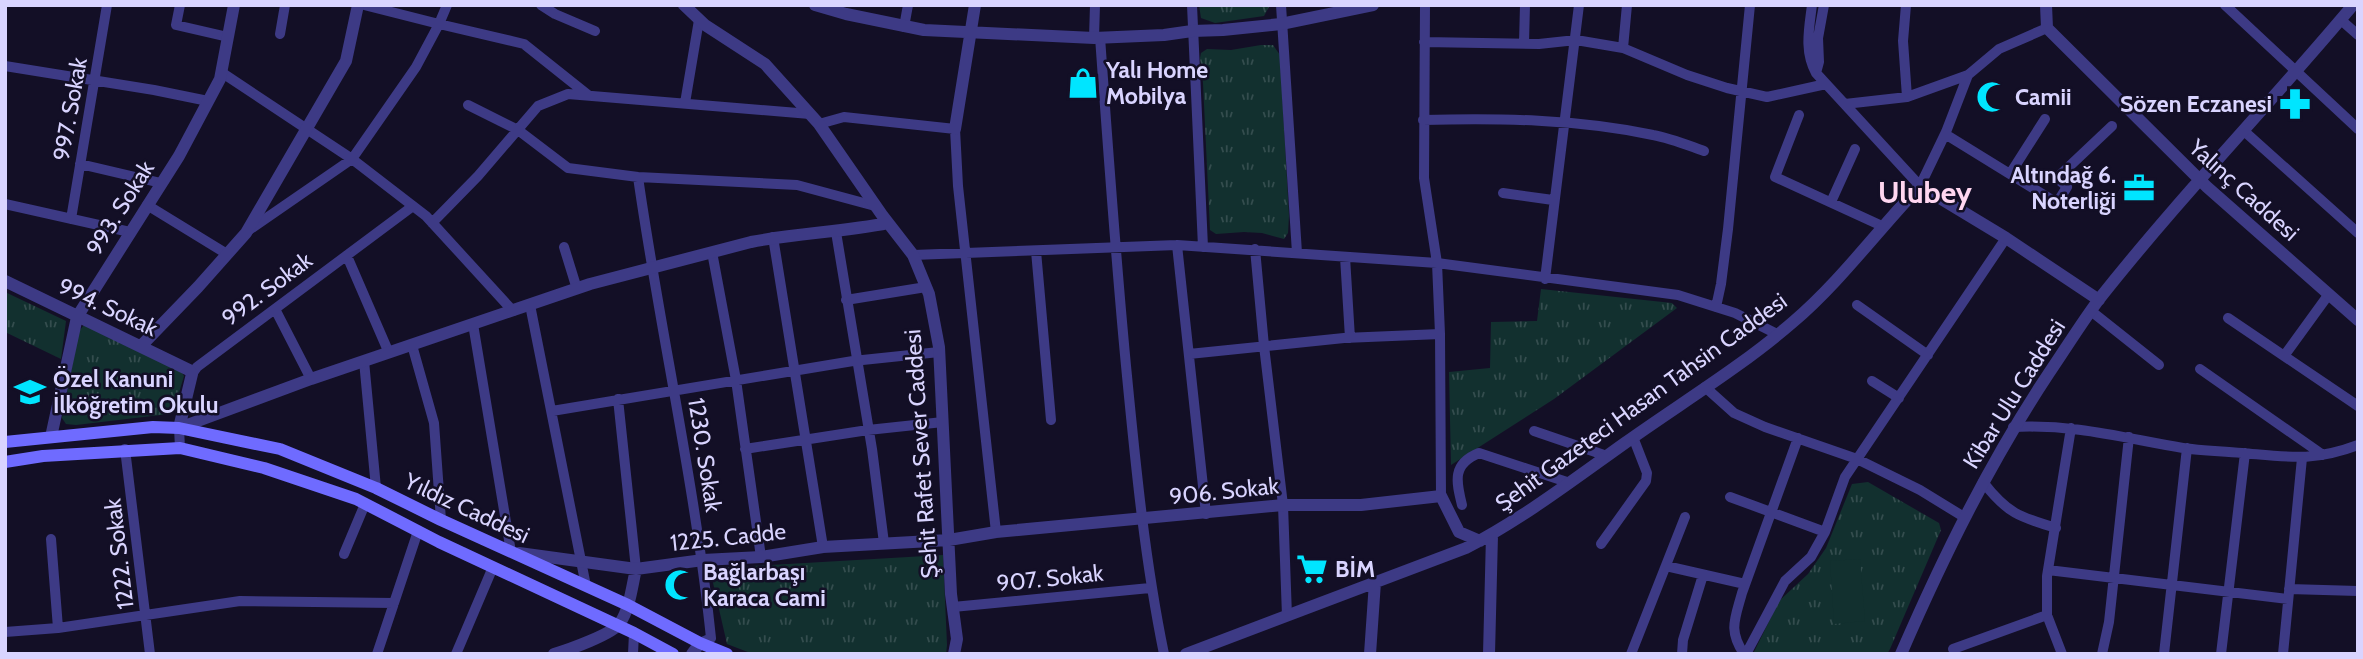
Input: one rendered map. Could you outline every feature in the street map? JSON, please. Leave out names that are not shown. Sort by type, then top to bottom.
[{"type":"main road","name":"Yıldız Caddesi","points":[[5,442],[153,427],[179,428],[280,449],[376,488],[628,605],[696,648],[727,654]]},
{"type":"main road","name":"Yıldız Caddesi","points":[[5,462],[125,449],[180,447],[264,468],[365,503],[673,654]]},
{"type":"street","name":"997. Sokak","points":[[71,219],[107,5]]},
{"type":"street","points":[[180,5],[176,25],[228,37]]},
{"type":"street","name":"993. Sokak","points":[[51,437],[78,317],[179,156],[220,79],[234,5]]},
{"type":"street","points":[[280,34],[285,5]]},
{"type":"street","points":[[142,345],[246,233],[346,61],[358,5]]},
{"type":"street","points":[[364,5],[524,44],[588,95]]},
{"type":"street","points":[[246,233],[352,159],[416,67],[447,5]]},
{"type":"street","points":[[541,5],[595,31]]},
{"type":"street","name":"Şehit Rafet Sever Caddesi","points":[[684,5],[699,20],[765,64],[815,119],[875,206],[913,255],[926,287],[939,352],[957,639],[954,654]]},
{"type":"street","points":[[815,5],[924,30],[1097,37],[1164,35],[1282,24],[1373,5]]},
{"type":"street","points":[[904,27],[908,5]]},
{"type":"street","points":[[975,5],[955,129],[958,186],[996,532]]},
{"type":"street","points":[[1095,5],[1141,520],[1150,588],[1164,654]]},
{"type":"street","points":[[1192,5],[1203,247]]},
{"type":"street","points":[[1281,5],[1297,253]]},
{"type":"street","points":[[1425,5],[1424,178],[1437,264],[1441,496],[1459,531],[1486,538],[1489,654]]},
{"type":"street","points":[[1524,43],[1525,5]]},
{"type":"street","points":[[1545,279],[1579,5]]},
{"type":"street","points":[[1623,48],[1627,5]]},
{"type":"street","points":[[1716,307],[1721,284],[1750,5]]},
{"type":"street","points":[[1812,5],[1808,52],[1816,73],[1920,186],[2006,238],[2099,300]]},
{"type":"street","points":[[1816,73],[1819,62],[1818,38],[1824,5]]},
{"type":"street","points":[[1906,5],[1903,41],[1907,97]]},
{"type":"street","points":[[1845,104],[1907,97],[1968,75],[1999,49],[2047,28],[2046,5]]},
{"type":"street","points":[[2225,5],[2358,129]]},
{"type":"street","name":"Kibar Ulu Caddesi","points":[[1901,654],[1964,517],[2013,427],[2091,311],[2200,180],[2353,5]]},
{"type":"street","points":[[685,103],[699,20]]},
{"type":"street","points":[[2341,20],[2358,35]]},
{"type":"street","name":"Yalınç Caddesi","points":[[2047,28],[2200,180],[2358,320]]},
{"type":"street","points":[[1424,42],[1539,44],[1576,40],[1623,48],[1687,75],[1767,96],[1826,84]]},
{"type":"street","points":[[5,66],[208,102]]},
{"type":"street","points":[[221,72],[352,159],[413,206],[513,311]]},
{"type":"street","points":[[1920,186],[1945,134],[1968,75]]},
{"type":"street","points":[[432,223],[478,176],[538,106],[568,94],[685,103],[815,119],[844,117],[955,129]]},
{"type":"street","points":[[468,105],[518,130],[569,168],[638,177],[797,185],[875,206]]},
{"type":"street","points":[[1799,115],[1775,177],[1882,226]]},
{"type":"street","points":[[1423,120],[1468,119],[1614,127],[1656,135],[1704,151]]},
{"type":"street","points":[[2010,174],[2045,120]]},
{"type":"street","points":[[1945,134],[2057,203],[2067,187],[2058,177],[2112,125]]},
{"type":"street","points":[[2244,131],[2358,233]]},
{"type":"street","points":[[1831,202],[1855,149]]},
{"type":"street","points":[[80,164],[162,183]]},
{"type":"street","name":"1230. Sokak","points":[[638,177],[651,268],[675,389],[703,560],[711,638],[696,648]]},
{"type":"street","name":"Şehit Gazeteci Hasan Tahsin Caddesi","points":[[1186,654],[1207,650],[1486,538],[1607,457],[1793,322],[1852,263],[1920,186]]},
{"type":"street","points":[[1503,193],[1553,200]]},
{"type":"street","points":[[5,204],[130,232]]},
{"type":"street","points":[[147,205],[227,254]]},
{"type":"street","name":"992. Sokak","points":[[192,374],[197,367],[413,206]]},
{"type":"street","points":[[179,428],[312,379],[577,289],[773,237],[836,232],[888,223]]},
{"type":"street","points":[[836,232],[869,430],[884,543]]},
{"type":"street","points":[[773,237],[823,547]]},
{"type":"street","points":[[1798,438],[1745,584],[1732,630],[1735,641],[1745,654],[1785,581],[1811,557],[1825,532],[1845,477],[2006,238]]},
{"type":"street","points":[[1177,245],[1206,514]]},
{"type":"street","points":[[913,255],[1177,245],[1437,264],[1678,295],[1735,313],[1777,334]]},
{"type":"street","points":[[565,247],[577,289]]},
{"type":"street","points":[[1255,249],[1283,505],[1287,616]]},
{"type":"street","points":[[1036,251],[1051,420]]},
{"type":"street","points":[[712,252],[736,380],[761,557]]},
{"type":"street","points":[[346,256],[389,353]]},
{"type":"street","points":[[1345,257],[1350,338]]},
{"type":"street","name":"994. Sokak","points":[[5,281],[142,345],[192,374]]},
{"type":"street","points":[[846,300],[926,287]]},
{"type":"street","points":[[2284,356],[2329,294]]},
{"type":"street","points":[[530,305],[586,586]]},
{"type":"street","points":[[1857,305],[1928,355]]},
{"type":"street","points":[[275,309],[312,379]]},
{"type":"street","points":[[2091,311],[2159,365]]},
{"type":"street","points":[[2228,318],[2358,406]]},
{"type":"street","points":[[473,324],[512,552]]},
{"type":"street","points":[[1189,354],[1350,338],[1440,334]]},
{"type":"street","points":[[412,345],[434,423],[441,520]]},
{"type":"street","points":[[552,411],[857,360],[939,352]]},
{"type":"street","points":[[364,361],[376,488]]},
{"type":"street","points":[[2200,369],[2323,455]]},
{"type":"street","points":[[180,447],[179,428],[192,374]]},
{"type":"street","points":[[1872,381],[1899,398]]},
{"type":"street","points":[[1705,387],[1734,413],[1857,459],[1920,490],[1964,517]]},
{"type":"street","points":[[554,654],[576,648],[619,626],[628,605],[636,569],[618,399]]},
{"type":"street","points":[[745,449],[943,422]]},
{"type":"street","points":[[2013,427],[2071,428],[2186,448],[2302,458],[2334,454],[2358,444]]},
{"type":"street","points":[[2062,654],[2047,615],[2048,570],[2071,428]]},
{"type":"street","points":[[1534,430],[1607,457]]},
{"type":"street","points":[[1601,544],[1646,481],[1647,473],[1633,437]]},
{"type":"street","points":[[2102,654],[2109,622],[2129,438]]},
{"type":"street","points":[[2164,654],[2186,448]]},
{"type":"street","name":"1222. Sokak","points":[[125,449],[150,654]]},
{"type":"street","points":[[1462,505],[1457,479],[1459,471],[1468,457],[1479,453],[1570,483]]},
{"type":"street","points":[[2221,654],[2245,453]]},
{"type":"street","points":[[2283,654],[2302,458]]},
{"type":"street","points":[[1983,482],[2000,503],[2022,517],[2056,528]]},
{"type":"street","name":"906. Sokak","points":[[949,540],[996,532],[1283,505],[1361,505],[1441,496]]},
{"type":"street","points":[[1730,498],[1825,532]]},
{"type":"street","points":[[344,554],[365,503]]},
{"type":"street","points":[[1631,654],[1685,517]]},
{"type":"street","points":[[377,654],[418,531]]},
{"type":"street","points":[[51,539],[58,628]]},
{"type":"street","name":"1225. Cadde","points":[[512,552],[636,569],[703,560],[761,557],[823,547],[949,540]]},
{"type":"street","points":[[1666,566],[1745,584]]},
{"type":"street","points":[[456,654],[493,567]]},
{"type":"street","points":[[2048,570],[2227,592],[2289,594],[2358,591]]},
{"type":"street","points":[[1682,654],[1683,640],[1703,575]]},
{"type":"street","points":[[1370,654],[1375,582]]},
{"type":"street","name":"907. Sokak","points":[[953,607],[1150,588]]},
{"type":"street","points":[[5,632],[58,628],[240,601],[394,603]]},
{"type":"street","points":[[1953,649],[2047,615]]},
{"type":"street","points":[[633,654],[634,633]]},
{"type":"green space","points":[[1199,5],[1270,5],[1264,16],[1215,23],[1201,18]]},
{"type":"green space","points":[[1273,45],[1280,55],[1289,216],[1288,233],[1284,239],[1262,233],[1216,234],[1210,230],[1201,53],[1207,49],[1231,50]]},
{"type":"green space","points":[[1541,289],[1672,303],[1677,308],[1554,399],[1451,465],[1449,372],[1490,368],[1491,322],[1537,321]]},
{"type":"green space","points":[[5,292],[66,321],[61,359],[5,332]]},
{"type":"green space","points":[[84,325],[179,368],[184,376],[174,409],[169,414],[66,424],[62,418],[79,331]]},
{"type":"green space","points":[[1868,482],[1939,523],[1941,530],[1887,654],[1753,654],[1779,601],[1808,574],[1826,548],[1852,484]]},
{"type":"green space","points":[[943,555],[946,654],[753,654],[727,644],[711,574],[717,568]]},
{"type":"green space","points":[[1860,559],[1865,621],[1834,624],[1830,561]]},
{"type":"place","name":"Yalı Home Mobilya","points":[[1083,83]]},
{"type":"place","name":"Camii","points":[[1992,97]]},
{"type":"place","name":"Sözen Eczanesi","points":[[2295,104]]},
{"type":"place","name":"Altındağ 6. Noterliği","points":[[2139,188]]},
{"type":"place","name":"Özel Kanuni İlköğretim Okulu","points":[[30,392]]},
{"type":"place","name":"BİM","points":[[1312,569]]},
{"type":"place","name":"Bağlarbaşı Karaca Cami","points":[[680,585]]},
{"type":"district","name":"Ulubey","points":[[1925,193]]}]
